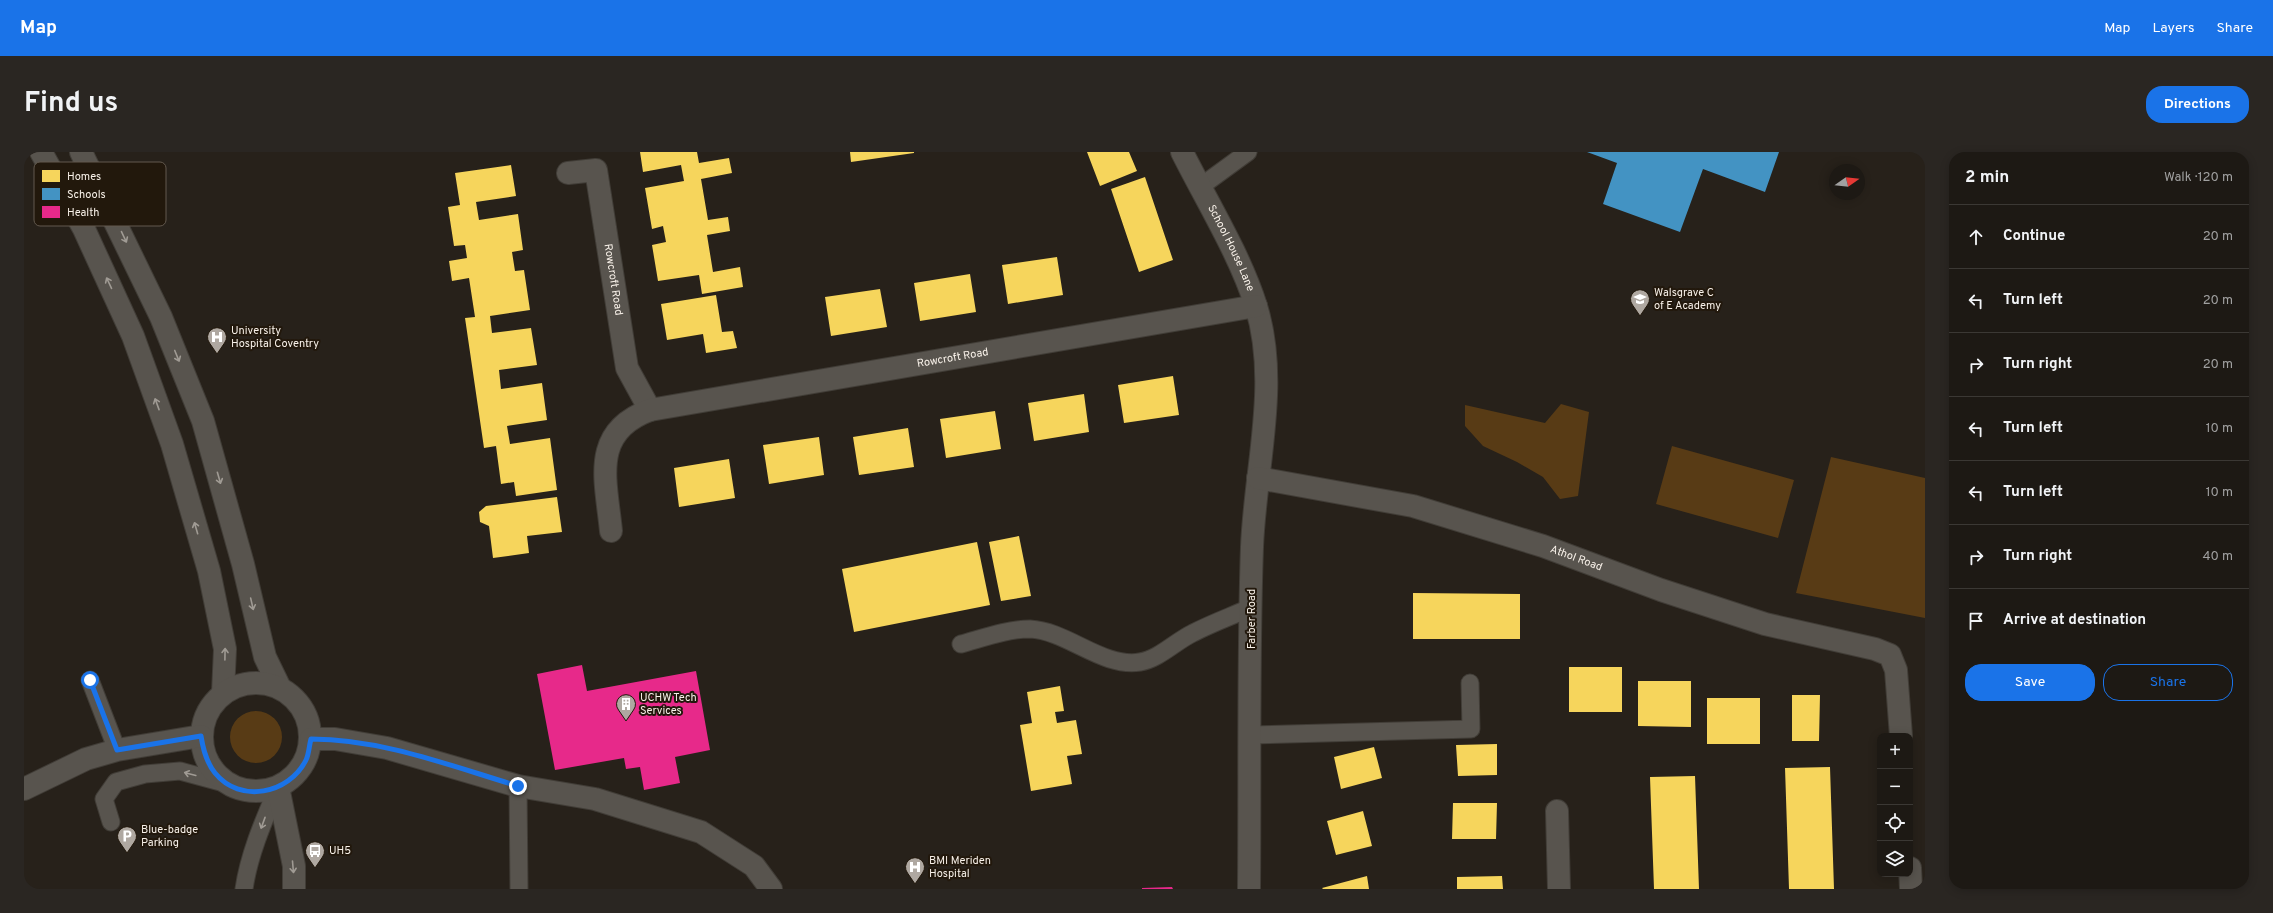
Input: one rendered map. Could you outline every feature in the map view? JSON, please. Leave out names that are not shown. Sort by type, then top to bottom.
[{"type":"street","points":[[41,152],[47,162]]},
{"type":"street","points":[[81,152],[86,162]]},
{"type":"street","name":"School House Lane","points":[[1182,152],[1235,255],[1256,306],[1265,350]]},
{"type":"street","name":"Rowcroft Road","points":[[568,173],[596,170],[627,368],[650,410]]},
{"type":"street","points":[[82,226],[133,336],[172,444],[209,571],[226,649],[223,693]]},
{"type":"street","points":[[117,226],[161,317],[203,421],[243,564],[265,657],[280,688]]},
{"type":"street","name":"Rowcroft Road","points":[[611,531],[605,462],[611,442],[620,427],[639,414],[650,410],[1256,306]]},
{"type":"street","name":"Farber Road","points":[[1249,889],[1252,546],[1265,401],[1265,350]]},
{"type":"street","name":"Athol Road","points":[[1258,478],[1413,506],[1543,546],[1661,590],[1765,624],[1875,649],[1890,655],[1896,670],[1901,733]]},
{"type":"street","points":[[247,683],[262,683],[280,688],[296,700],[307,717],[311,739],[306,759],[295,775],[278,787],[264,792],[246,791],[228,784],[215,773],[204,756],[201,736],[204,719],[212,704],[223,693],[247,683]]},
{"type":"street","points":[[24,789],[86,760],[117,750],[201,736]]},
{"type":"street","points":[[311,739],[335,739],[386,748],[518,786],[595,800],[701,832],[754,866],[771,889]]},
{"type":"street","points":[[278,787],[294,866],[294,889]]},
{"type":"street","points":[[1557,811],[1559,889]]},
{"type":"street","points":[[1910,877],[1911,889]]},
{"type":"lane","points":[[1200,187],[1248,152]]},
{"type":"lane","points":[[961,644],[1008,631],[1030,629],[1076,642],[1100,655],[1124,663],[1141,662],[1165,650],[1192,633],[1252,607]]},
{"type":"lane","points":[[90,680],[117,750]]},
{"type":"lane","points":[[1251,735],[1471,729],[1470,684]]},
{"type":"lane","points":[[111,822],[104,798],[116,782],[145,774],[180,771],[228,784]]},
{"type":"lane","points":[[518,786],[519,889]]},
{"type":"lane","points":[[244,889],[246,875],[261,828],[278,787]]},
{"type":"shaded area","points":[[1561,404],[1589,412],[1578,496],[1560,499],[1543,477],[1517,462],[1483,446],[1465,426],[1465,405],[1545,423]]},
{"type":"shaded area","points":[[1672,446],[1794,480],[1778,538],[1656,504]]},
{"type":"shaded area","points":[[1831,457],[1925,478],[1925,618],[1796,593]]},
{"type":"shaded area","points":[[256,711],[266,713],[274,719],[280,727],[282,737],[280,747],[274,755],[266,761],[256,763],[246,761],[238,755],[232,747],[230,737],[232,727],[238,719],[246,713]]},
{"type":"building: Homes","points":[[640,152],[697,152],[699,163],[729,158],[732,173],[701,179],[708,220],[728,217],[730,231],[707,235],[713,272],[740,267],[743,287],[702,294],[699,275],[658,281],[652,245],[666,242],[663,226],[652,229],[645,188],[684,181],[681,165],[643,172]]},
{"type":"building: Homes","points":[[850,152],[914,152],[914,153],[851,162]]},
{"type":"building: Homes","points":[[1087,152],[1129,152],[1137,171],[1100,186]]},
{"type":"building: Homes","points":[[511,165],[516,196],[476,202],[479,220],[518,214],[523,250],[512,252],[515,271],[524,270],[530,310],[490,316],[492,333],[531,328],[537,365],[499,370],[501,389],[542,383],[547,420],[507,426],[510,444],[550,438],[557,490],[516,496],[514,482],[501,484],[496,446],[484,448],[465,318],[475,317],[469,278],[452,281],[449,261],[467,258],[465,245],[454,246],[448,207],[460,205],[455,173]]},
{"type":"building: Homes","points":[[1145,177],[1173,260],[1139,272],[1111,189]]},
{"type":"building: Homes","points":[[1057,257],[1063,295],[1008,304],[1002,265]]},
{"type":"building: Homes","points":[[970,274],[976,312],[920,321],[914,283]]},
{"type":"building: Homes","points":[[880,289],[887,327],[831,336],[825,297]]},
{"type":"building: Homes","points":[[716,295],[722,332],[733,331],[737,348],[706,353],[703,334],[667,340],[661,304]]},
{"type":"building: Homes","points":[[1173,376],[1179,415],[1124,423],[1118,385]]},
{"type":"building: Homes","points":[[1084,394],[1089,432],[1034,441],[1028,403]]},
{"type":"building: Homes","points":[[995,411],[1001,449],[946,458],[940,419]]},
{"type":"building: Homes","points":[[908,428],[914,467],[859,475],[853,437]]},
{"type":"building: Homes","points":[[819,437],[824,475],[769,484],[763,445]]},
{"type":"building: Homes","points":[[729,459],[735,498],[679,507],[674,468]]},
{"type":"building: Homes","points":[[557,497],[562,532],[527,536],[529,553],[493,558],[489,526],[480,522],[479,512],[486,506]]},
{"type":"building: Homes","points":[[1019,536],[1031,596],[1001,601],[989,542]]},
{"type":"building: Homes","points":[[977,542],[990,605],[854,632],[842,569]]},
{"type":"building: Homes","points":[[1413,593],[1520,594],[1520,639],[1413,639]]},
{"type":"building: Homes","points":[[1569,667],[1622,667],[1622,712],[1569,712]]},
{"type":"building: Homes","points":[[1638,681],[1691,681],[1691,727],[1638,726]]},
{"type":"building: Homes","points":[[1060,686],[1064,711],[1055,712],[1057,723],[1076,720],[1082,754],[1067,756],[1072,784],[1031,791],[1020,725],[1032,723],[1027,692]]},
{"type":"building: Homes","points":[[1792,695],[1820,695],[1819,741],[1792,741]]},
{"type":"building: Homes","points":[[1707,698],[1760,698],[1760,744],[1707,744]]},
{"type":"building: Homes","points":[[1497,744],[1497,775],[1458,776],[1456,745]]},
{"type":"building: Homes","points":[[1374,747],[1382,778],[1341,789],[1334,757]]},
{"type":"building: Homes","points":[[1830,767],[1834,889],[1789,889],[1785,768]]},
{"type":"building: Homes","points":[[1695,776],[1699,889],[1654,889],[1650,777]]},
{"type":"building: Homes","points":[[1453,803],[1497,803],[1496,839],[1452,839]]},
{"type":"building: Homes","points":[[1363,811],[1372,846],[1336,855],[1327,821]]},
{"type":"building: Homes","points":[[1367,876],[1369,889],[1322,888]]},
{"type":"building: Homes","points":[[1502,876],[1503,889],[1457,889],[1457,877]]},
{"type":"building: Schools","points":[[1587,152],[1779,152],[1765,192],[1703,169],[1680,232],[1603,204],[1617,163]]},
{"type":"building: Health","name":"UCHW Tech Services","points":[[582,665],[587,691],[696,671],[710,750],[675,757],[680,783],[644,790],[640,767],[626,769],[624,758],[555,770],[537,674]]},
{"type":"building: Health","points":[[1172,887],[1173,889],[1142,889],[1142,888]]},
{"type":"place","name":"Walsgrave C of E Academy","points":[[1640,316]]},
{"type":"place","name":"University Hospital Coventry","points":[[217,354]]},
{"type":"place","name":"UCHW Tech Services","points":[[626,721]]},
{"type":"place","name":"Blue-badge Parking","points":[[127,853]]},
{"type":"place","name":"UH5","points":[[315,868]]},
{"type":"place","name":"BMI Meriden Hospital","points":[[915,884]]},
{"type":"route","points":[[90,680],[117,750],[201,736],[204,756],[215,773],[228,784],[246,791],[264,792],[278,787],[295,775],[306,759],[311,739],[335,739],[386,748],[518,786]]}]
